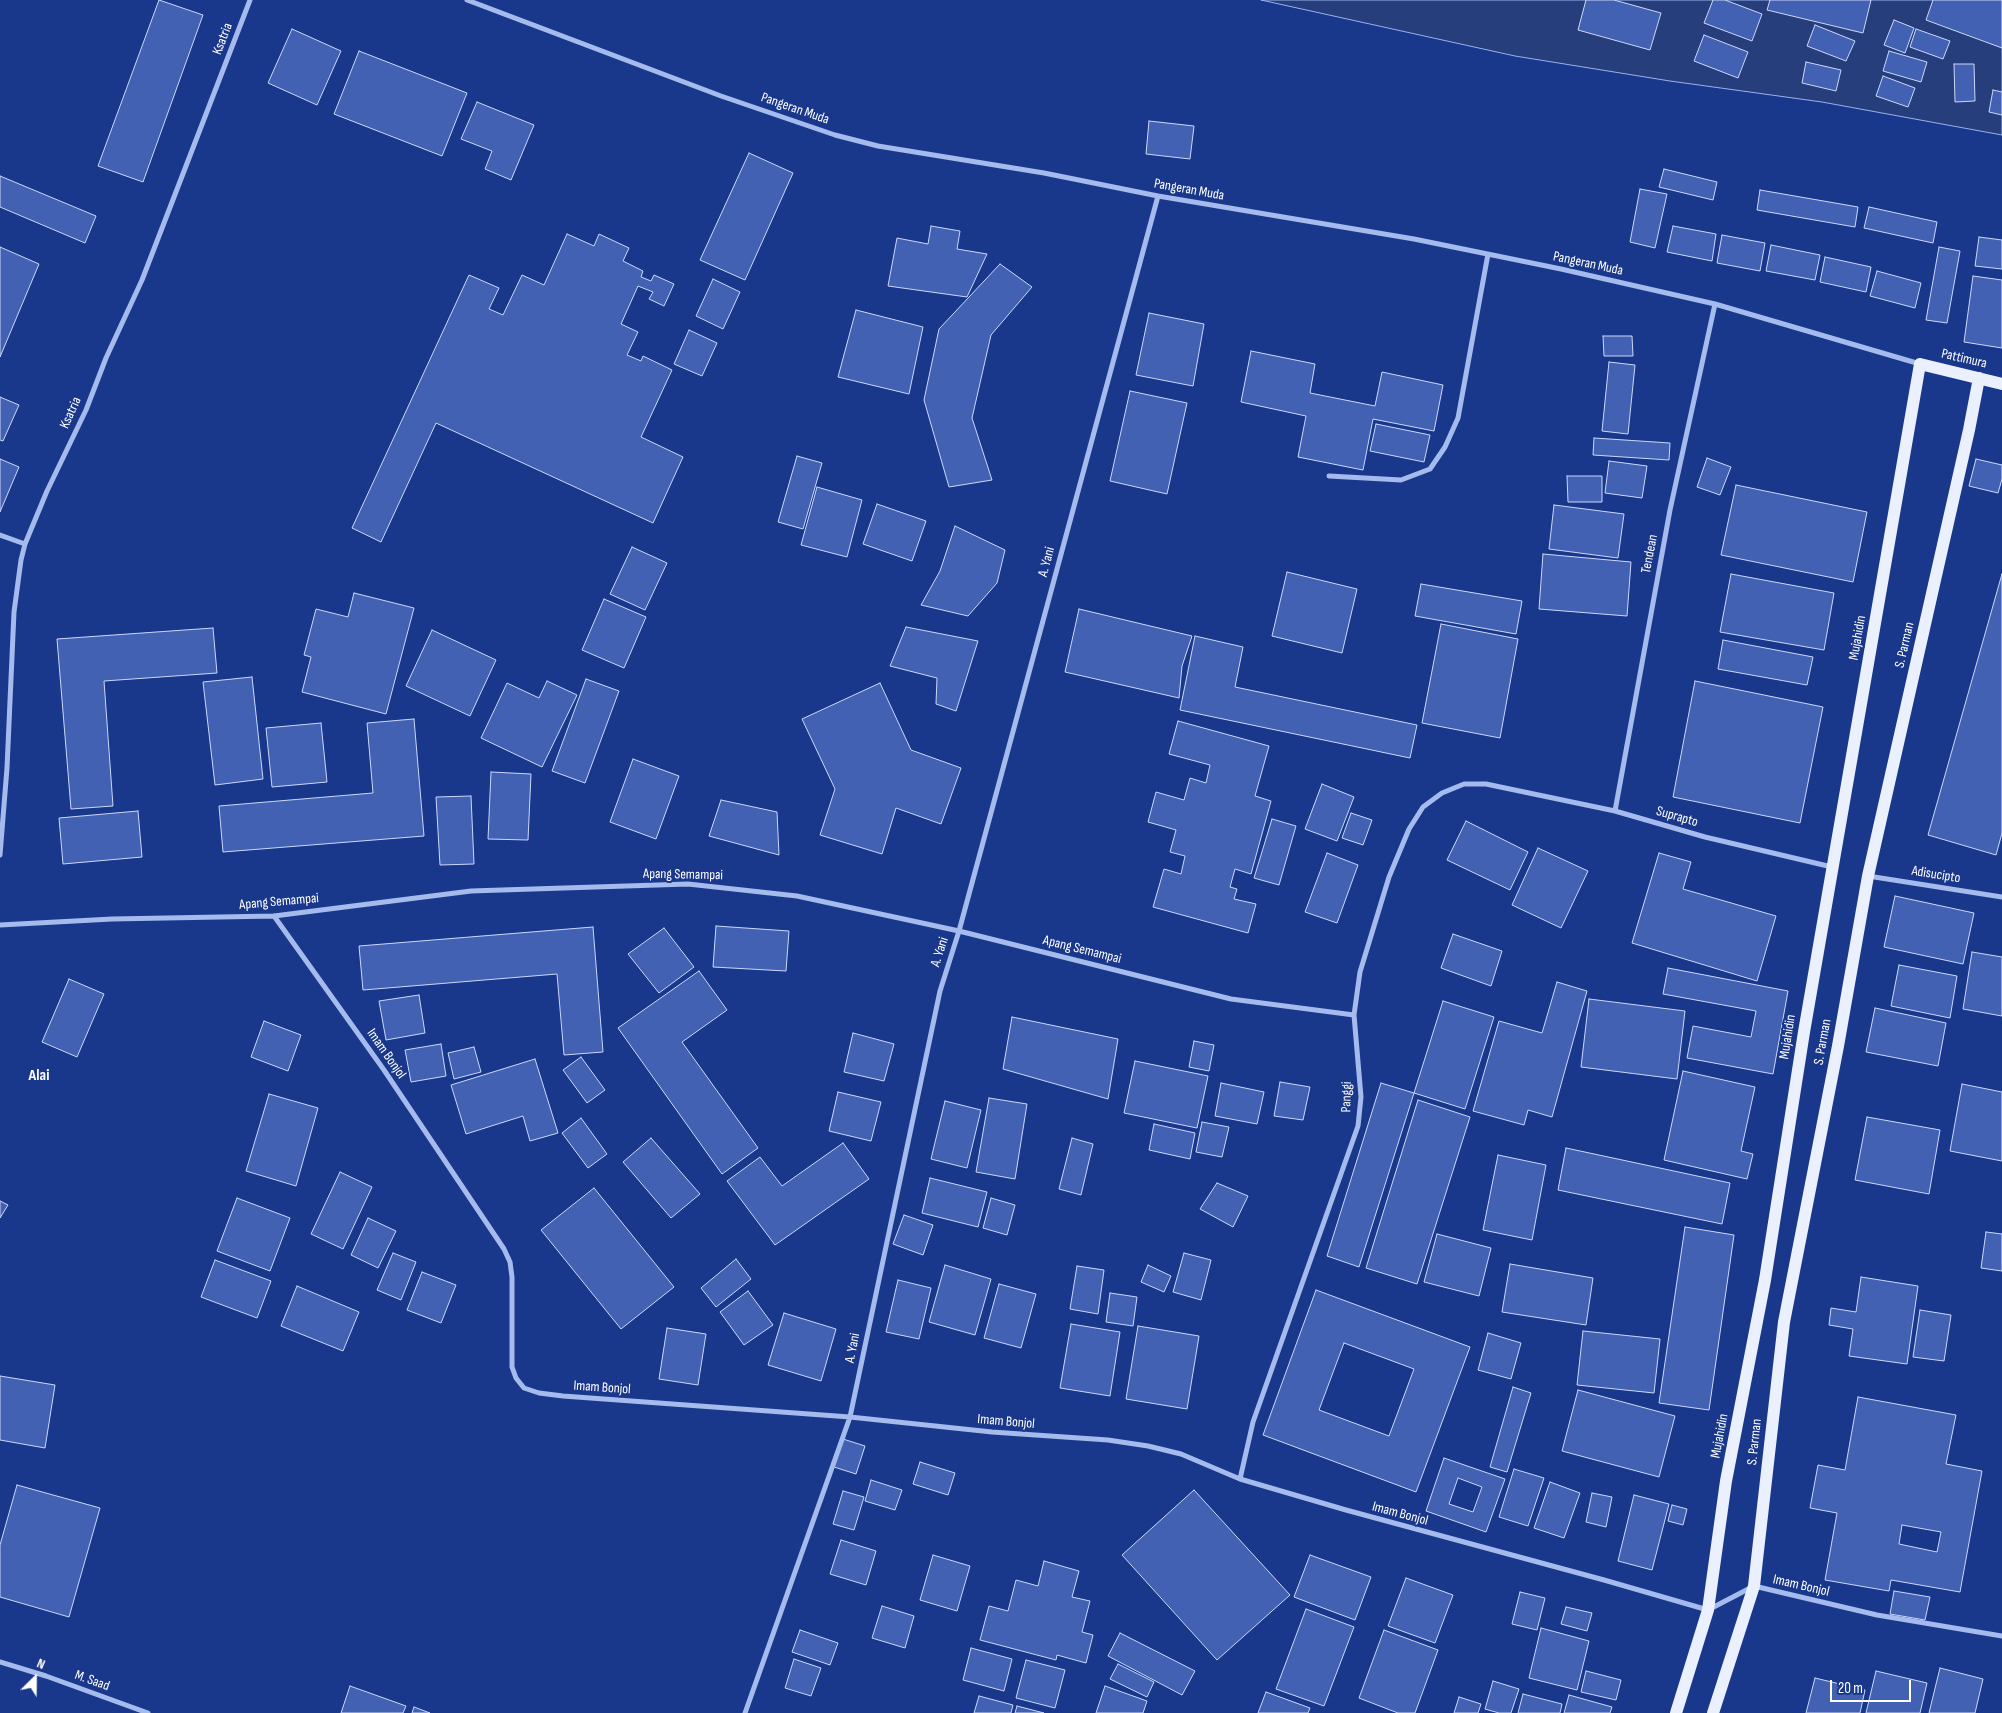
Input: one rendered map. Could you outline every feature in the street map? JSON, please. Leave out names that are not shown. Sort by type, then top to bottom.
[{"type":"main road","name":"Pattimura","points":[[1920,364],[2002,384]]},
{"type":"main road","name":"Mujahidin","points":[[1676,1713],[1708,1610],[1726,1482],[1765,1280],[1804,1032],[1920,364]]},
{"type":"main road","name":"S. Parman","points":[[1713,1713],[1754,1586],[1784,1322],[1836,1055],[1868,876],[1969,430],[1978,378]]},
{"type":"street","name":"Ksatria","points":[[0,855],[7,768],[14,612],[25,544],[142,280],[250,0]]},
{"type":"street","name":"Pangeran Muda","points":[[467,0],[721,96],[835,135],[878,146],[1044,173],[1158,196],[1414,239],[1488,254],[1715,304],[1920,364]]},
{"type":"street","name":"A. Yani","points":[[745,1713],[850,1417],[940,991],[959,931],[1158,196]]},
{"type":"street","points":[[1329,476],[1401,480],[1430,469],[1445,447],[1458,418],[1488,254]]},
{"type":"street","name":"Tendean","points":[[1615,811],[1670,510],[1715,304]]},
{"type":"street","points":[[0,535],[25,544]]},
{"type":"street","name":"Panggi","points":[[1240,1479],[1253,1422],[1358,1126],[1361,1098],[1354,1014],[1360,972],[1389,876],[1409,829],[1423,807],[1442,793],[1464,784],[1486,784],[1514,789]]},
{"type":"street","name":"Suprapto","points":[[1514,789],[1615,811],[1705,838],[1833,867]]},
{"type":"street","name":"Adisucipto","points":[[1868,876],[2002,897]]},
{"type":"street","name":"Apang Semampai","points":[[0,925],[112,919],[274,916],[471,891],[688,884],[797,896],[959,931],[1231,999],[1354,1014]]},
{"type":"street","name":"Imam Bonjol","points":[[274,916],[384,1070],[504,1249],[512,1276],[512,1367],[516,1378],[524,1388],[539,1393],[563,1396],[850,1417],[992,1432],[1108,1440],[1148,1446],[1181,1454],[1240,1479],[1708,1610],[1754,1586],[1877,1615],[2002,1636]]},
{"type":"street","name":"M. Saad","points":[[0,1662],[46,1676],[148,1713]]},
{"type":"water","points":[[1261,0],[2002,0],[2002,135],[1822,102],[1670,81],[1515,56]]},
{"type":"building","points":[[159,0],[203,15],[143,182],[98,166]]},
{"type":"building","points":[[1586,0],[1614,0],[1661,13],[1650,50],[1578,30]]},
{"type":"building","points":[[1713,0],[1725,0],[1762,14],[1752,41],[1704,23]]},
{"type":"building","points":[[1770,0],[1871,0],[1863,33],[1767,10]]},
{"type":"building","points":[[1933,0],[2002,0],[2002,48],[1926,20]]},
{"type":"building","points":[[1894,20],[1914,28],[1905,53],[1884,45]]},
{"type":"building","points":[[1815,25],[1855,41],[1846,61],[1807,46]]},
{"type":"building","points":[[292,29],[341,51],[317,105],[268,83]]},
{"type":"building","points":[[1916,29],[1950,41],[1943,59],[1910,47]]},
{"type":"building","points":[[1704,35],[1748,52],[1738,78],[1694,61]]},
{"type":"building","points":[[359,51],[467,93],[442,156],[334,114]]},
{"type":"building","points":[[1889,51],[1927,62],[1921,82],[1883,71]]},
{"type":"building","points":[[1806,62],[1841,70],[1836,91],[1802,83]]},
{"type":"building","points":[[1954,64],[1974,64],[1975,101],[1955,102]]},
{"type":"building","points":[[1883,76],[1915,88],[1908,107],[1876,96]]},
{"type":"building","points":[[1993,90],[2002,92],[2002,115],[1989,112]]},
{"type":"building","points":[[477,102],[534,125],[511,180],[485,169],[492,151],[461,139]]},
{"type":"building","points":[[1149,121],[1194,126],[1190,159],[1146,154]]},
{"type":"building","points":[[749,153],[793,173],[745,280],[700,260]]},
{"type":"building","points":[[1664,169],[1717,182],[1713,200],[1659,187]]},
{"type":"building","points":[[0,176],[96,216],[85,243],[0,207]]},
{"type":"building","points":[[1640,189],[1667,194],[1655,248],[1630,242]]},
{"type":"building","points":[[1760,190],[1858,207],[1855,227],[1757,210]]},
{"type":"building","points":[[1869,207],[1937,222],[1933,243],[1864,228]]},
{"type":"building","points":[[931,226],[960,231],[957,249],[987,254],[967,297],[888,286],[897,238],[928,244]]},
{"type":"building","points":[[1673,226],[1716,234],[1712,261],[1667,252]]},
{"type":"building","points":[[567,234],[594,246],[599,234],[629,248],[623,261],[643,271],[641,277],[651,281],[654,275],[674,284],[664,306],[649,299],[653,292],[638,286],[621,324],[638,332],[627,355],[641,361],[643,356],[672,370],[641,437],[683,457],[653,523],[436,423],[381,542],[352,528],[469,275],[499,288],[489,309],[503,315],[522,275],[544,285]]},
{"type":"building","points":[[1722,235],[1765,243],[1760,271],[1717,263]]},
{"type":"building","points":[[1979,237],[2002,240],[2002,269],[1975,266]]},
{"type":"building","points":[[1771,245],[1820,255],[1815,280],[1766,271]]},
{"type":"building","points":[[0,247],[39,264],[0,357]]},
{"type":"building","points":[[1939,247],[1960,251],[1947,323],[1926,320]]},
{"type":"building","points":[[1825,257],[1871,267],[1866,292],[1820,282]]},
{"type":"building","points":[[1000,264],[1032,287],[991,335],[972,418],[992,480],[949,487],[924,400],[939,329]]},
{"type":"building","points":[[1877,271],[1921,283],[1915,308],[1870,296]]},
{"type":"building","points":[[1973,276],[2002,280],[2002,348],[1964,342]]},
{"type":"building","points":[[713,279],[740,292],[723,329],[696,316]]},
{"type":"building","points":[[856,310],[923,327],[909,394],[838,377]]},
{"type":"building","points":[[1149,313],[1204,324],[1193,386],[1136,375]]},
{"type":"building","points":[[689,330],[717,343],[702,376],[674,364]]},
{"type":"building","points":[[1603,336],[1632,336],[1633,356],[1604,356]]},
{"type":"building","points":[[1251,351],[1315,364],[1310,393],[1375,406],[1382,372],[1443,385],[1434,431],[1373,419],[1363,470],[1298,457],[1306,416],[1241,402]]},
{"type":"building","points":[[1609,362],[1635,365],[1628,434],[1602,431]]},
{"type":"building","points":[[1130,391],[1187,403],[1167,494],[1110,481]]},
{"type":"building","points":[[0,397],[19,405],[3,441],[0,440]]},
{"type":"building","points":[[1376,424],[1430,435],[1424,462],[1370,451]]},
{"type":"building","points":[[1594,438],[1670,443],[1669,460],[1593,455]]},
{"type":"building","points":[[797,456],[822,463],[803,529],[778,522]]},
{"type":"building","points":[[1707,458],[1731,467],[1720,495],[1697,487]]},
{"type":"building","points":[[0,459],[19,467],[0,512]]},
{"type":"building","points":[[1976,459],[2002,465],[2002,479],[1998,493],[1969,486]]},
{"type":"building","points":[[1609,461],[1647,466],[1642,498],[1605,493]]},
{"type":"building","points":[[1567,476],[1602,476],[1602,502],[1568,502]]},
{"type":"building","points":[[1736,485],[1867,512],[1853,582],[1721,555]]},
{"type":"building","points":[[817,487],[862,500],[847,557],[801,545]]},
{"type":"building","points":[[877,504],[926,521],[912,561],[863,544]]},
{"type":"building","points":[[1554,505],[1624,514],[1618,558],[1549,549]]},
{"type":"building","points":[[955,526],[1005,550],[997,583],[968,616],[921,605],[940,571]]},
{"type":"building","points":[[632,547],[667,563],[645,610],[610,594]]},
{"type":"building","points":[[1543,554],[1631,562],[1627,616],[1539,609]]},
{"type":"building","points":[[1287,572],[1357,589],[1342,653],[1272,636]]},
{"type":"building","points":[[1731,574],[1834,593],[1824,650],[1720,632]]},
{"type":"building","points":[[2002,574],[2002,833],[1996,855],[1928,835]]},
{"type":"building","points":[[1421,584],[1522,601],[1516,634],[1415,616]]},
{"type":"building","points":[[354,593],[414,608],[386,714],[302,692],[311,657],[304,655],[316,609],[348,617]]},
{"type":"building","points":[[604,599],[646,617],[624,668],[582,650]]},
{"type":"building","points":[[1079,609],[1192,636],[1182,666],[1179,698],[1065,672]]},
{"type":"building","points":[[1441,624],[1518,639],[1500,738],[1422,723]]},
{"type":"building","points":[[906,627],[978,641],[956,711],[936,704],[937,678],[890,666]]},
{"type":"building","points":[[213,628],[217,673],[104,681],[113,806],[71,809],[57,639]]},
{"type":"building","points":[[432,630],[496,660],[470,716],[406,686]]},
{"type":"building","points":[[1195,636],[1243,647],[1235,687],[1417,725],[1410,758],[1180,710]]},
{"type":"building","points":[[1723,640],[1813,657],[1807,685],[1718,669]]},
{"type":"building","points":[[252,677],[263,779],[215,785],[203,682]]},
{"type":"building","points":[[586,679],[619,691],[585,783],[552,771]]},
{"type":"building","points":[[547,681],[577,695],[542,767],[481,738],[507,683],[539,698]]},
{"type":"building","points":[[1695,681],[1823,707],[1800,823],[1673,797]]},
{"type":"building","points":[[880,683],[911,750],[961,768],[941,824],[896,808],[882,854],[820,835],[835,789],[802,719]]},
{"type":"building","points":[[414,719],[424,836],[223,852],[219,806],[373,793],[367,723]]},
{"type":"building","points":[[1178,721],[1269,746],[1255,796],[1271,801],[1251,874],[1235,869],[1230,887],[1237,889],[1234,899],[1256,904],[1248,933],[1153,907],[1164,869],[1181,874],[1185,856],[1170,852],[1176,830],[1148,822],[1156,792],[1184,800],[1190,778],[1206,783],[1210,765],[1169,754]]},
{"type":"building","points":[[321,723],[327,782],[272,787],[266,728]]},
{"type":"building","points":[[633,759],[679,776],[656,839],[610,822]]},
{"type":"building","points":[[491,772],[531,774],[528,840],[488,839]]},
{"type":"building","points":[[1322,784],[1354,797],[1337,841],[1305,829]]},
{"type":"building","points":[[471,796],[474,864],[440,865],[436,797]]},
{"type":"building","points":[[721,800],[777,812],[779,855],[709,836]]},
{"type":"building","points":[[138,811],[142,857],[63,864],[59,818]]},
{"type":"building","points":[[1351,813],[1372,820],[1363,845],[1342,838]]},
{"type":"building","points":[[1272,819],[1296,826],[1279,885],[1254,878]]},
{"type":"building","points":[[1466,821],[1528,852],[1510,890],[1447,860]]},
{"type":"building","points":[[1538,848],[1588,871],[1561,928],[1512,905]]},
{"type":"building","points":[[1327,853],[1358,865],[1337,923],[1305,912]]},
{"type":"building","points":[[1659,853],[1691,862],[1683,889],[1776,916],[1757,981],[1632,943]]},
{"type":"building","points":[[1895,896],[1974,913],[1963,964],[1884,947]]},
{"type":"building","points":[[716,926],[789,931],[786,971],[713,967]]},
{"type":"building","points":[[593,927],[603,1052],[564,1055],[557,974],[363,990],[359,946]]},
{"type":"building","points":[[664,928],[694,967],[659,993],[628,954]]},
{"type":"building","points":[[1453,934],[1502,951],[1491,986],[1441,968]]},
{"type":"building","points":[[1972,952],[2002,957],[2002,1016],[1963,1009]]},
{"type":"building","points":[[1899,965],[1957,976],[1950,1018],[1891,1006]]},
{"type":"building","points":[[1668,968],[1788,991],[1773,1074],[1687,1058],[1693,1026],[1751,1037],[1756,1011],[1663,994]]},
{"type":"building","points":[[699,971],[727,1010],[682,1042],[758,1148],[722,1174],[618,1028]]},
{"type":"building","points":[[69,979],[104,994],[77,1057],[42,1042]]},
{"type":"building","points":[[1557,982],[1587,991],[1552,1117],[1528,1110],[1524,1125],[1473,1111],[1499,1021],[1542,1033]]},
{"type":"building","points":[[419,995],[425,1033],[386,1040],[379,1001]]},
{"type":"building","points":[[1589,999],[1685,1011],[1677,1079],[1581,1067]]},
{"type":"building","points":[[1443,1001],[1494,1017],[1465,1109],[1414,1093]]},
{"type":"building","points":[[1875,1008],[1946,1023],[1938,1066],[1866,1052]]},
{"type":"building","points":[[1012,1017],[1118,1039],[1108,1099],[1003,1069]]},
{"type":"building","points":[[264,1021],[301,1035],[288,1071],[251,1057]]},
{"type":"building","points":[[853,1033],[894,1044],[884,1081],[844,1072]]},
{"type":"building","points":[[1194,1041],[1214,1045],[1209,1071],[1189,1067]]},
{"type":"building","points":[[441,1044],[446,1076],[411,1082],[405,1050]]},
{"type":"building","points":[[474,1047],[481,1072],[454,1079],[448,1053]]},
{"type":"building","points":[[581,1057],[605,1090],[587,1103],[563,1070]]},
{"type":"building","points":[[535,1059],[558,1133],[530,1141],[523,1116],[466,1134],[451,1085]]},
{"type":"building","points":[[1135,1061],[1208,1076],[1197,1128],[1124,1113]]},
{"type":"building","points":[[1683,1071],[1755,1087],[1741,1151],[1753,1154],[1747,1179],[1664,1160]]},
{"type":"building","points":[[1280,1082],[1310,1087],[1303,1120],[1274,1116]]},
{"type":"building","points":[[1221,1083],[1264,1092],[1257,1124],[1215,1116]]},
{"type":"building","points":[[1381,1083],[1414,1093],[1359,1267],[1327,1256]]},
{"type":"building","points":[[1962,1084],[2002,1092],[2002,1161],[1950,1151]]},
{"type":"building","points":[[838,1092],[881,1102],[871,1141],[829,1131]]},
{"type":"building","points":[[269,1094],[318,1108],[296,1186],[246,1171]]},
{"type":"building","points":[[989,1098],[1027,1104],[1015,1179],[976,1172]]},
{"type":"building","points":[[1418,1100],[1470,1117],[1417,1284],[1366,1268]]},
{"type":"building","points":[[945,1101],[981,1110],[967,1168],[931,1159]]},
{"type":"building","points":[[1867,1117],[1940,1130],[1929,1194],[1855,1180]]},
{"type":"building","points":[[581,1118],[607,1154],[588,1168],[562,1133]]},
{"type":"building","points":[[1202,1122],[1229,1127],[1222,1157],[1196,1152]]},
{"type":"building","points":[[1154,1124],[1195,1133],[1190,1159],[1149,1150]]},
{"type":"building","points":[[651,1138],[700,1194],[671,1218],[623,1162]]},
{"type":"building","points":[[1072,1138],[1093,1144],[1081,1195],[1059,1189]]},
{"type":"building","points":[[843,1143],[869,1179],[775,1245],[727,1181],[760,1157],[782,1186]]},
{"type":"building","points":[[1566,1148],[1730,1183],[1722,1224],[1558,1190]]},
{"type":"building","points":[[1498,1155],[1546,1165],[1532,1240],[1483,1230]]},
{"type":"building","points":[[340,1172],[372,1187],[343,1249],[311,1234]]},
{"type":"building","points":[[930,1178],[987,1192],[978,1227],[922,1213]]},
{"type":"building","points":[[1217,1183],[1248,1196],[1233,1227],[1200,1209]]},
{"type":"building","points":[[594,1188],[674,1287],[621,1329],[541,1230]]},
{"type":"building","points":[[237,1198],[290,1218],[270,1271],[217,1251]]},
{"type":"building","points":[[991,1198],[1015,1205],[1007,1235],[983,1228]]},
{"type":"building","points":[[0,1201],[8,1205],[0,1218]]},
{"type":"building","points":[[904,1215],[933,1225],[923,1255],[893,1244]]},
{"type":"building","points":[[368,1218],[396,1231],[378,1268],[351,1255]]},
{"type":"building","points":[[1685,1227],[1734,1235],[1709,1410],[1659,1403]]},
{"type":"building","points":[[1986,1232],[2002,1234],[2002,1271],[1981,1268]]},
{"type":"building","points":[[1437,1234],[1491,1248],[1479,1296],[1424,1282]]},
{"type":"building","points":[[393,1253],[416,1262],[401,1300],[377,1290]]},
{"type":"building","points":[[1184,1253],[1211,1260],[1201,1300],[1173,1292]]},
{"type":"building","points":[[736,1259],[751,1279],[716,1307],[701,1288]]},
{"type":"building","points":[[215,1260],[271,1281],[257,1318],[201,1297]]},
{"type":"building","points":[[1510,1264],[1593,1278],[1586,1325],[1502,1312]]},
{"type":"building","points":[[945,1265],[991,1279],[975,1335],[929,1322]]},
{"type":"building","points":[[1148,1265],[1171,1276],[1164,1292],[1141,1282]]},
{"type":"building","points":[[1077,1266],[1104,1270],[1098,1314],[1070,1309]]},
{"type":"building","points":[[422,1272],[456,1285],[441,1323],[407,1310]]},
{"type":"building","points":[[1861,1277],[1918,1286],[1907,1364],[1849,1356],[1853,1329],[1829,1325],[1831,1308],[1856,1312]]},
{"type":"building","points":[[898,1280],[931,1288],[919,1339],[886,1332]]},
{"type":"building","points":[[999,1284],[1036,1294],[1021,1348],[984,1338]]},
{"type":"building","points":[[297,1286],[359,1312],[343,1351],[281,1326]]},
{"type":"building","points":[[1316,1290],[1470,1347],[1416,1492],[1263,1435]],"holes":[[[1344,1343],[1414,1369],[1389,1436],[1319,1410]]]},
{"type":"building","points":[[748,1291],[773,1325],[744,1345],[720,1312]]},
{"type":"building","points":[[1110,1293],[1137,1297],[1133,1326],[1106,1322]]},
{"type":"building","points":[[1920,1310],[1951,1315],[1944,1361],[1913,1357]]},
{"type":"building","points":[[784,1313],[836,1329],[821,1381],[768,1365]]},
{"type":"building","points":[[1071,1324],[1120,1332],[1110,1396],[1060,1388]]},
{"type":"building","points":[[1138,1326],[1199,1336],[1187,1409],[1126,1399]]},
{"type":"building","points":[[667,1328],[706,1334],[698,1385],[659,1379]]},
{"type":"building","points":[[1583,1331],[1660,1339],[1654,1393],[1577,1385]]},
{"type":"building","points":[[1488,1333],[1521,1343],[1511,1379],[1478,1370]]},
{"type":"building","points":[[0,1376],[55,1385],[45,1448],[0,1440]]},
{"type":"building","points":[[1513,1387],[1531,1393],[1507,1472],[1490,1467]]},
{"type":"building","points":[[1578,1390],[1675,1416],[1659,1477],[1562,1451]]},
{"type":"building","points":[[1858,1397],[1956,1415],[1946,1464],[1982,1471],[1960,1592],[1891,1580],[1889,1591],[1825,1580],[1837,1513],[1810,1508],[1818,1465],[1845,1470]],"holes":[[[1902,1525],[1941,1532],[1937,1552],[1899,1544]]]},
{"type":"building","points":[[843,1439],[865,1446],[856,1474],[834,1467]]},
{"type":"building","points":[[1444,1458],[1505,1479],[1486,1532],[1426,1511]],"holes":[[[1458,1478],[1482,1487],[1473,1512],[1449,1504]]]},
{"type":"building","points":[[920,1462],[955,1473],[948,1495],[913,1484]]},
{"type":"building","points":[[1514,1469],[1544,1478],[1528,1526],[1499,1517]]},
{"type":"building","points":[[871,1480],[902,1490],[895,1510],[865,1501]]},
{"type":"building","points":[[1550,1482],[1580,1493],[1564,1538],[1534,1528]]},
{"type":"building","points":[[17,1485],[100,1508],[69,1617],[0,1597],[0,1545]]},
{"type":"building","points":[[1194,1490],[1290,1595],[1217,1660],[1122,1555]]},
{"type":"building","points":[[843,1491],[864,1497],[854,1530],[833,1524]]},
{"type":"building","points":[[1592,1493],[1612,1497],[1606,1527],[1586,1522]]},
{"type":"building","points":[[1634,1495],[1669,1504],[1652,1570],[1618,1561]]},
{"type":"building","points":[[1672,1505],[1687,1509],[1683,1525],[1668,1521]]},
{"type":"building","points":[[841,1540],[876,1551],[866,1585],[830,1574]]},
{"type":"building","points":[[933,1555],[970,1566],[957,1611],[920,1600]]},
{"type":"building","points":[[1310,1555],[1371,1577],[1355,1620],[1294,1597]]},
{"type":"building","points":[[1044,1561],[1079,1571],[1072,1597],[1090,1601],[1082,1632],[1093,1635],[1086,1663],[1057,1655],[1056,1660],[980,1640],[989,1606],[1008,1611],[1016,1580],[1038,1586]]},
{"type":"building","points":[[1406,1578],[1453,1595],[1435,1643],[1388,1626]]},
{"type":"building","points":[[1894,1591],[1930,1597],[1925,1620],[1890,1614]]},
{"type":"building","points":[[1520,1592],[1545,1598],[1537,1630],[1512,1624]]},
{"type":"building","points":[[882,1606],[914,1616],[905,1648],[872,1638]]},
{"type":"building","points":[[1566,1607],[1592,1613],[1587,1631],[1561,1624]]},
{"type":"building","points":[[1306,1609],[1354,1627],[1324,1706],[1276,1689]]},
{"type":"building","points":[[1541,1628],[1589,1641],[1577,1690],[1529,1678]]},
{"type":"building","points":[[800,1630],[838,1643],[830,1665],[792,1652]]},
{"type":"building","points":[[1384,1630],[1438,1650],[1415,1713],[1398,1713],[1359,1698]]},
{"type":"building","points":[[1120,1633],[1195,1671],[1182,1695],[1108,1656]]},
{"type":"building","points":[[971,1648],[1012,1659],[1004,1691],[963,1680]]},
{"type":"building","points":[[794,1659],[821,1668],[811,1696],[785,1688]]},
{"type":"building","points":[[1026,1660],[1065,1670],[1055,1708],[1016,1698]]},
{"type":"building","points":[[1118,1664],[1154,1682],[1147,1697],[1110,1679]]},
{"type":"building","points":[[1940,1668],[1983,1679],[1975,1713],[1929,1713]]},
{"type":"building","points":[[1586,1671],[1621,1680],[1616,1700],[1581,1692]]},
{"type":"building","points":[[1876,1671],[1927,1683],[1920,1713],[1866,1713]]},
{"type":"building","points":[[1815,1678],[1865,1690],[1860,1713],[1806,1713]]},
{"type":"building","points":[[1493,1681],[1519,1689],[1511,1713],[1499,1713],[1485,1709]]},
{"type":"building","points":[[350,1686],[406,1706],[403,1713],[341,1713]]},
{"type":"building","points":[[1105,1686],[1147,1701],[1143,1713],[1096,1713]]},
{"type":"building","points":[[1266,1692],[1310,1708],[1308,1713],[1258,1713]]},
{"type":"building","points":[[1523,1694],[1562,1704],[1560,1713],[1518,1713]]},
{"type":"building","points":[[1569,1695],[1612,1707],[1610,1713],[1564,1713]]},
{"type":"building","points":[[979,1696],[1013,1705],[1011,1713],[974,1713]]},
{"type":"building","points":[[1459,1697],[1481,1704],[1478,1713],[1454,1713]]},
{"type":"building","points":[[1017,1706],[1044,1713],[1015,1713]]},
{"type":"building","points":[[414,1707],[430,1713],[412,1713]]},
{"type":"district","name":"Alai","points":[[39,1076]]}]
